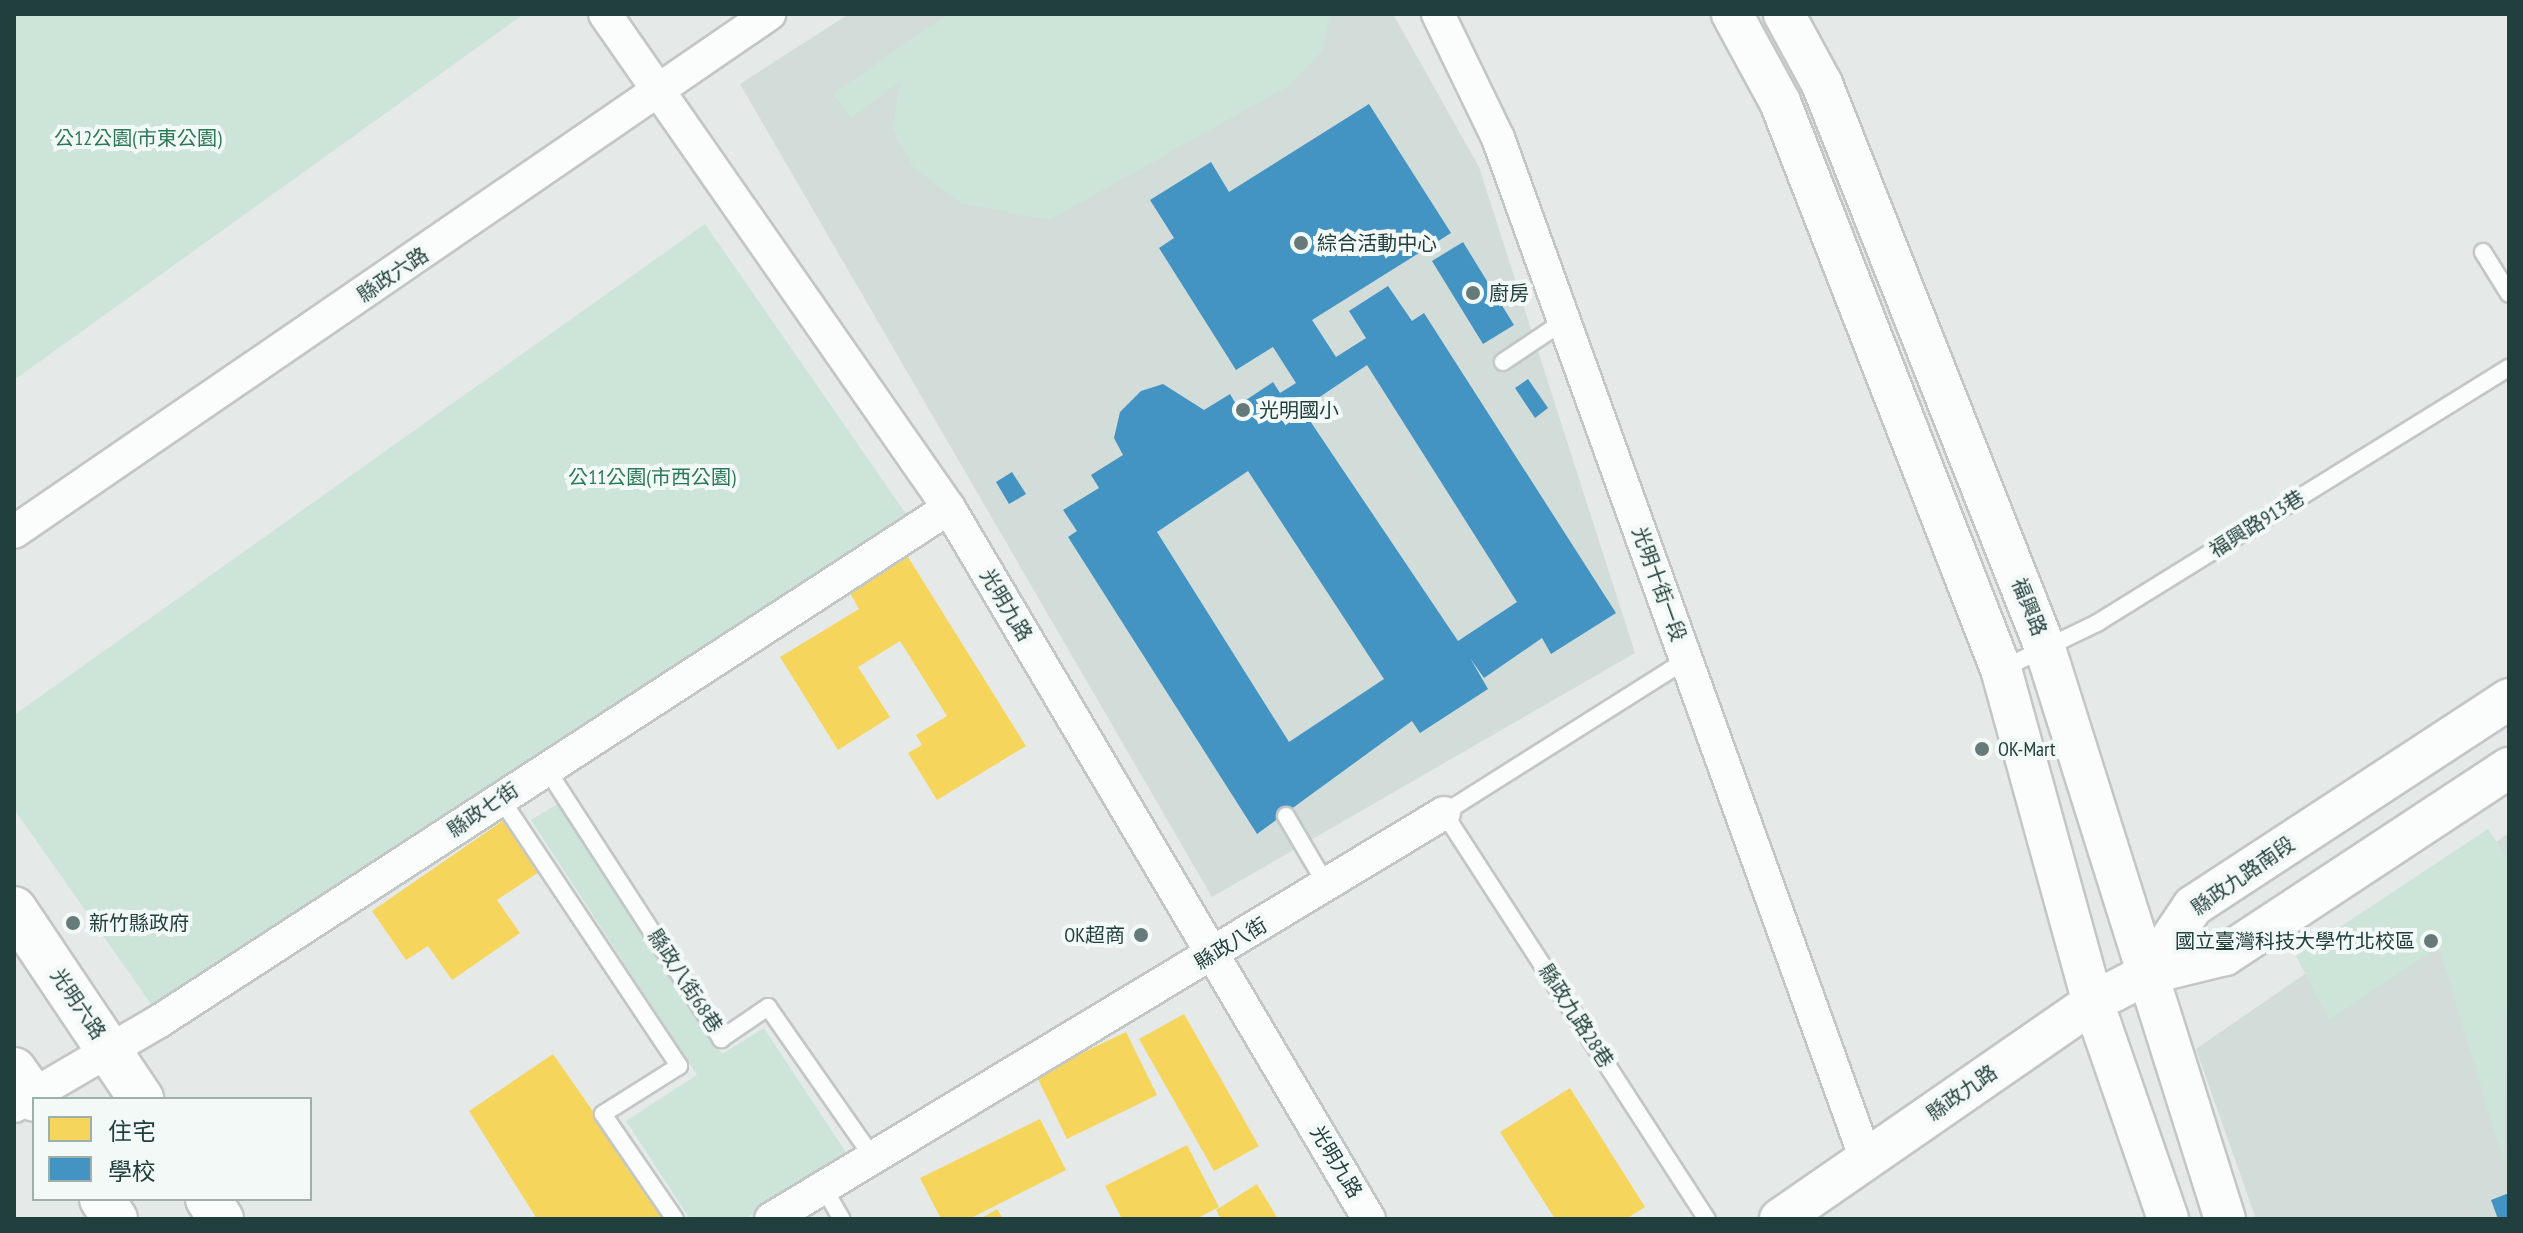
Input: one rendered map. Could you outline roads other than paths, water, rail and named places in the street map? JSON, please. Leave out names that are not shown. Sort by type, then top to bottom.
[{"type":"main road","name":"光明六路","points":[[14,909],[140,1097]]},
{"type":"main road","points":[[103,1201],[115,1219]]},
{"type":"main road","points":[[209,1201],[221,1219]]},
{"type":"street","name":"光明九路","points":[[605,14],[949,508],[1369,1219]]},
{"type":"street","name":"縣政六路","points":[[14,532],[662,92],[769,14]]},
{"type":"street","name":"光明十街一段","points":[[1438,14],[1498,138],[1866,1159]]},
{"type":"street","points":[[1732,14],[1780,102],[2001,669],[2093,1002],[2168,1219]]},
{"type":"street","name":"福興路","points":[[1784,14],[1822,84],[2044,645],[2225,1219]]},
{"type":"street","name":"縣政七街","points":[[23,1093],[109,1049],[949,508]]},
{"type":"street","name":"縣政九路南段","points":[[2147,974],[2193,906],[2509,699]]},
{"type":"street","points":[[2147,974],[2225,955],[2509,768]]},
{"type":"street","name":"縣政八街","points":[[771,1219],[870,1153],[1213,955],[1444,813]]},
{"type":"street","name":"縣政九路","points":[[1780,1219],[2093,1002],[2147,974]]},
{"type":"lane","points":[[2483,252],[2509,294]]},
{"type":"lane","points":[[1503,362],[1564,321]]},
{"type":"lane","name":"福興路913巷","points":[[2001,669],[2044,645],[2097,623],[2509,368]]},
{"type":"lane","name":"縣政八街","points":[[1444,813],[1686,660]]},
{"type":"lane","name":"縣政八街68巷","points":[[546,768],[721,1039],[768,1007],[870,1153]]},
{"type":"lane","points":[[501,799],[679,1066],[603,1114],[675,1219]]},
{"type":"lane","name":"縣政九路28巷","points":[[1444,813],[1707,1219]]},
{"type":"lane","points":[[1286,816],[1327,886]]},
{"type":"lane","points":[[822,1185],[842,1219]]},
{"type":"place","name":"綜合活動中心","points":[[1301,243]]},
{"type":"place","name":"廚房","points":[[1473,293]]},
{"type":"place","name":"光明國小","points":[[1243,410]]},
{"type":"place","name":"OK-Mart","points":[[1982,749]]},
{"type":"place","name":"新竹縣政府","points":[[73,923]]},
{"type":"place","name":"OK超商","points":[[1141,935]]},
{"type":"place","name":"國立臺灣科技大學竹北校區","points":[[2431,941]]},
{"type":"park label","name":"公12公園(市東公園)","points":[[138,138]]},
{"type":"park label","name":"公11公園(市西公園)","points":[[652,477]]}]
